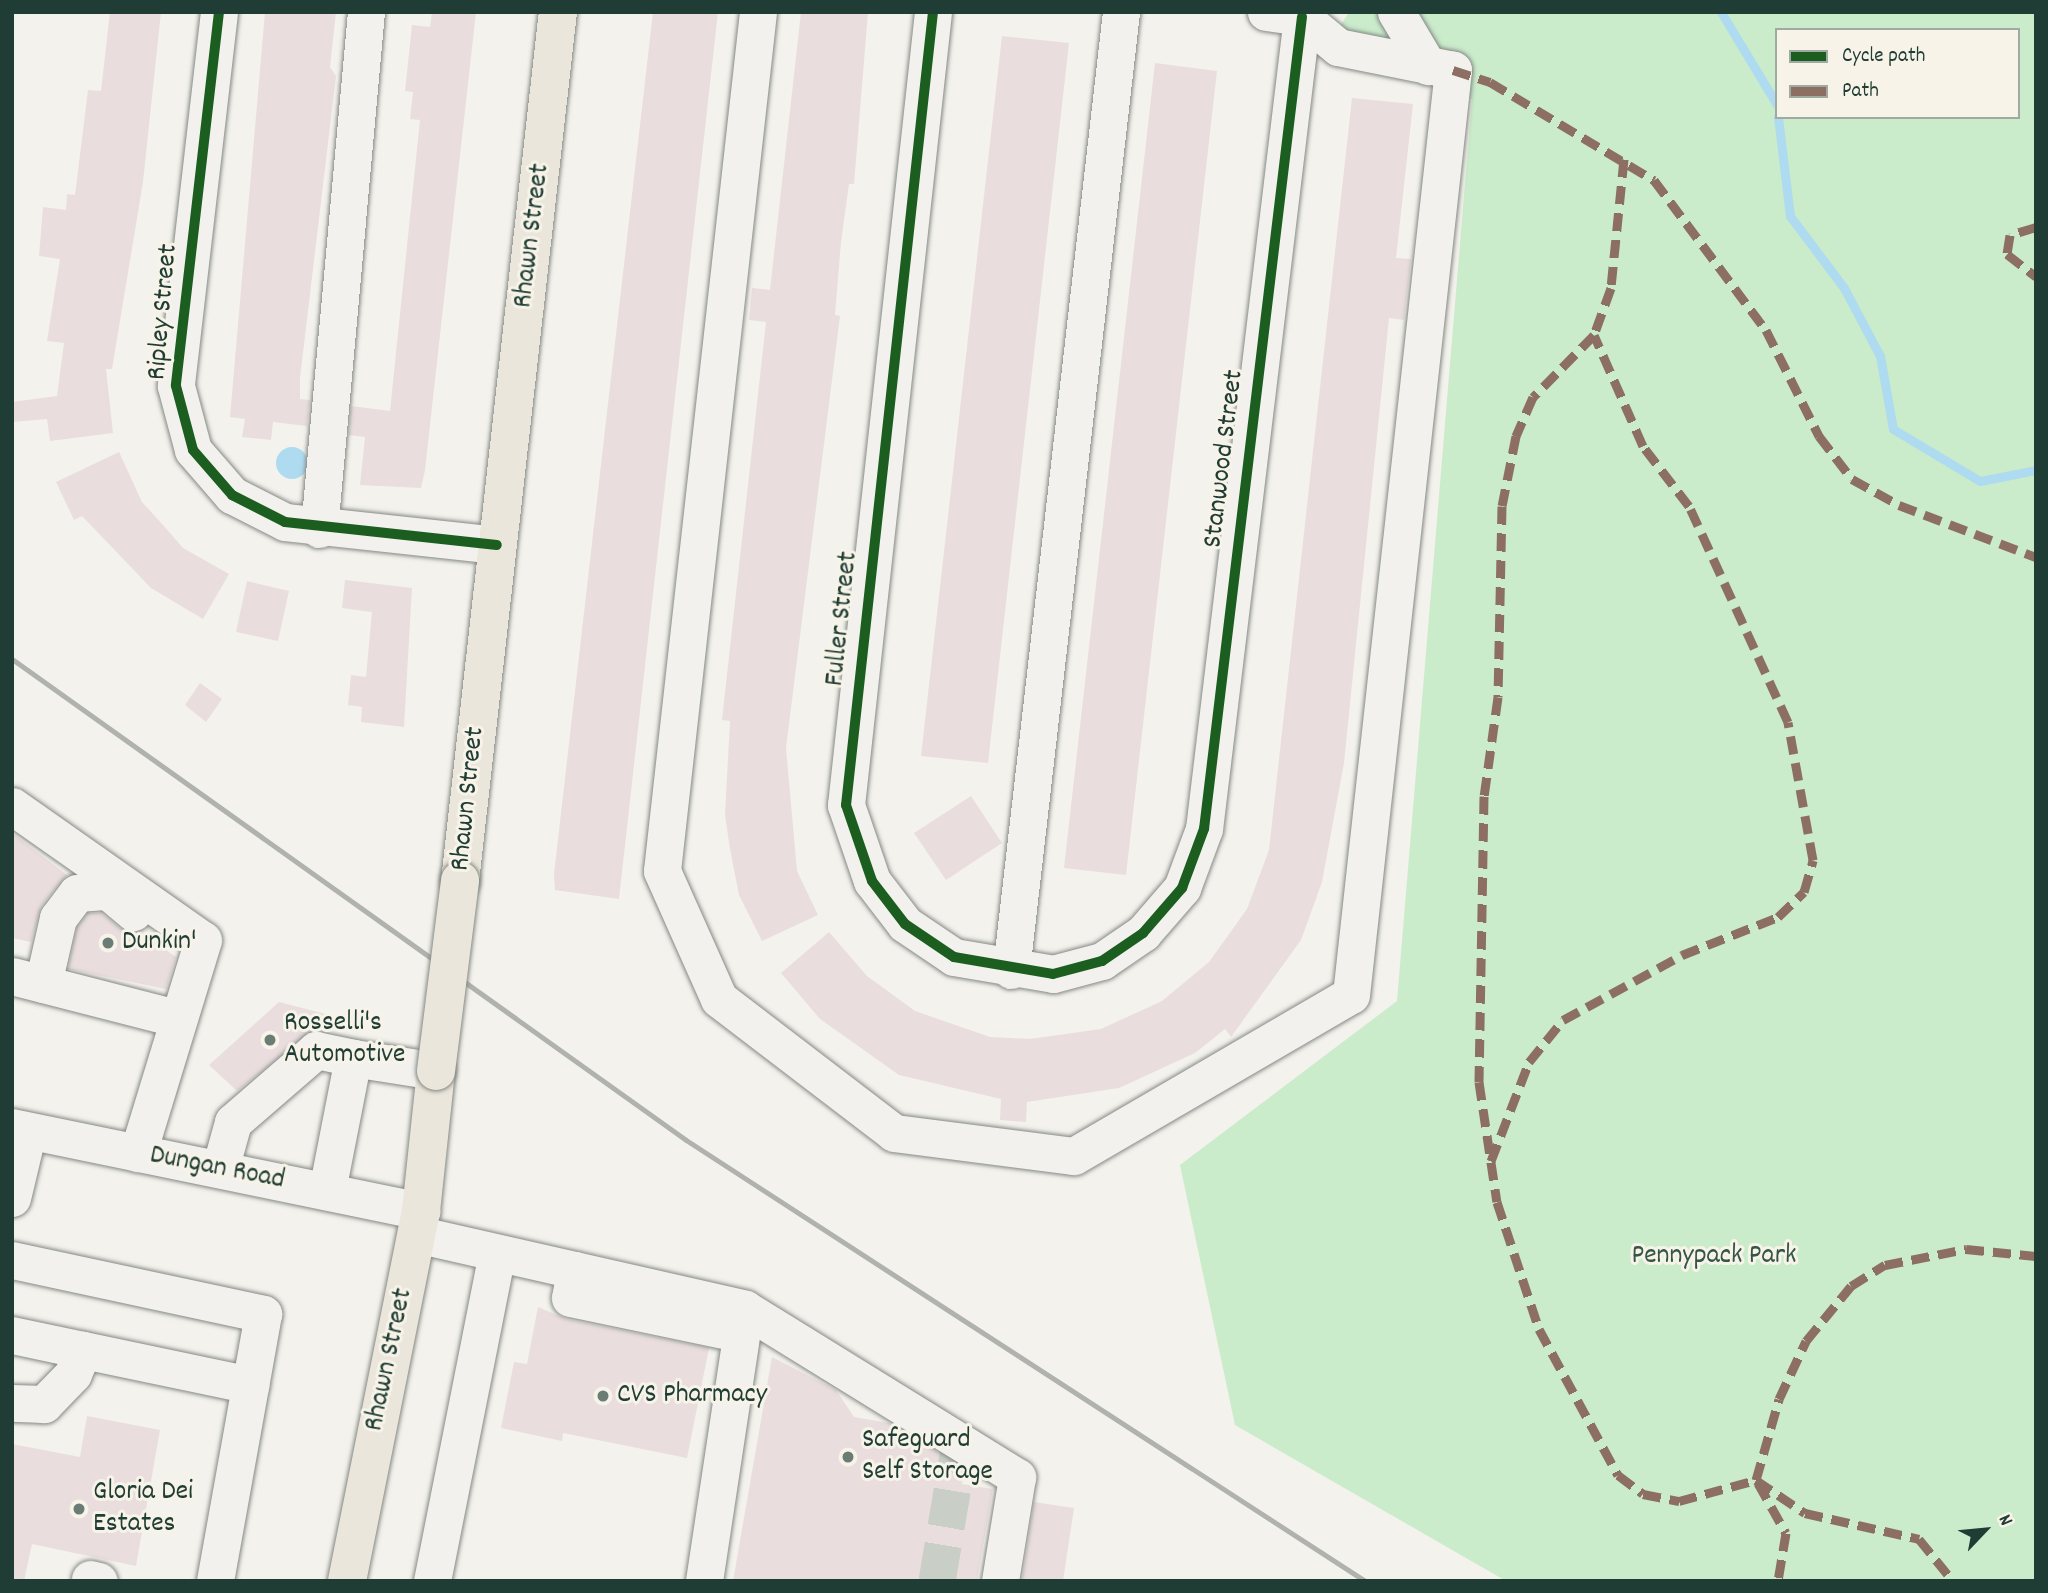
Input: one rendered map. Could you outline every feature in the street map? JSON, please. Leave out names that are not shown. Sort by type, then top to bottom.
[{"type":"main road","name":"Rhawn Street","points":[[347,1581],[419,1222],[558,12]]},
{"type":"street","name":"Ripley Street","points":[[219,12],[176,386],[193,450],[232,495],[285,522],[319,529],[497,545]]},
{"type":"street","points":[[319,529],[366,12]]},
{"type":"street","points":[[758,12],[663,871],[719,999],[894,1133],[1074,1156],[1351,995],[1441,68],[1396,12]]},
{"type":"street","name":"Fuller Street","points":[[933,12],[846,805],[872,881],[905,924],[954,957],[1011,970],[1053,974],[1102,961],[1143,933],[1165,908]]},
{"type":"street","points":[[1011,970],[1121,12]]},
{"type":"street","points":[[1266,12],[1307,15],[1338,47],[1441,68]]},
{"type":"street","name":"Stanwood Street","points":[[1165,908],[1182,888],[1204,829],[1307,15]]},
{"type":"street","points":[[12,806],[203,940],[172,1017]]},
{"type":"street","points":[[138,1153],[188,957],[107,891],[78,893],[58,918],[27,980],[172,1017]]},
{"type":"street","points":[[220,1169],[233,1122],[316,1050],[436,1071]]},
{"type":"street","points":[[327,1191],[353,1058]]},
{"type":"street","points":[[12,1198],[20,1129]]},
{"type":"street","name":"Dungan Road","points":[[20,1129],[327,1191],[419,1222],[497,1253],[575,1270],[743,1322],[1017,1477],[1000,1581]]},
{"type":"street","points":[[432,1581],[497,1253]]},
{"type":"street","points":[[12,1260],[263,1314],[215,1581]]},
{"type":"street","points":[[704,1581],[743,1322]]},
{"type":"street","points":[[12,1335],[250,1384]]},
{"type":"street","points":[[12,1403],[44,1404],[74,1374],[83,1350]]},
{"type":"green space","name":"Pennypack Park","points":[[1349,12],[2036,12],[2036,1581],[1506,1581],[1235,1425],[1180,1165],[1397,1001],[1472,99],[1462,97],[1404,48],[1339,28]]},
{"type":"water","points":[[292,447],[303,452],[308,463],[303,474],[292,479],[281,474],[276,463],[281,452]]},
{"type":"building","points":[[110,12],[161,12],[143,182],[112,369],[106,369],[113,433],[50,441],[47,419],[12,422],[12,402],[57,396],[64,343],[47,341],[60,259],[39,256],[43,207],[66,210],[67,194],[75,195],[88,90],[101,91]]},
{"type":"building","points":[[265,12],[336,12],[330,67],[336,76],[300,378],[300,399],[310,400],[307,426],[273,422],[271,440],[242,437],[245,419],[230,417]]},
{"type":"building","points":[[432,12],[476,12],[425,470],[421,488],[360,485],[365,437],[349,435],[351,406],[390,411],[420,120],[410,119],[413,92],[405,91],[412,25],[430,27]]},
{"type":"building","points":[[653,12],[718,12],[619,899],[555,890],[554,874]]},
{"type":"building","points":[[801,12],[868,12],[854,184],[849,184],[841,242],[835,315],[840,316],[786,748],[797,871],[818,915],[762,941],[739,895],[730,849],[725,815],[730,721],[722,720],[766,322],[749,320],[752,288],[770,290]]},
{"type":"building","points":[[1002,36],[1069,43],[988,763],[921,756]]},
{"type":"building","points":[[1155,63],[1217,71],[1126,875],[1064,868]]},
{"type":"building","points":[[1352,98],[1413,104],[1396,258],[1411,259],[1404,320],[1389,318],[1344,763],[1322,882],[1301,940],[1231,1037],[1225,1029],[1195,1053],[1119,1088],[1027,1102],[1026,1122],[1000,1120],[1001,1099],[899,1075],[820,1019],[781,973],[829,932],[867,976],[915,1011],[990,1037],[1030,1039],[1101,1029],[1162,1001],[1209,962],[1247,909],[1269,850]]},
{"type":"building","points":[[119,452],[142,502],[183,548],[229,574],[203,619],[151,588],[82,516],[74,520],[56,482]]},
{"type":"building","points":[[345,580],[412,588],[404,727],[361,722],[362,707],[348,705],[351,675],[366,677],[372,612],[342,608]]},
{"type":"building","points":[[247,581],[289,591],[278,641],[236,632]]},
{"type":"building","points":[[200,683],[222,699],[206,722],[185,705]]},
{"type":"building","points":[[971,796],[1002,843],[946,880],[914,833]]},
{"type":"building","points":[[12,833],[67,875],[41,906],[31,942],[12,938]]},
{"type":"building","name":"Dunkin'","points":[[88,913],[101,913],[120,928],[140,932],[176,957],[166,989],[68,969],[77,927]]},
{"type":"building","name":"Rosselli's Automotive","points":[[279,1002],[333,1016],[237,1091],[209,1065]]},
{"type":"building","name":"CVS Pharmacy","points":[[538,1307],[566,1319],[709,1348],[687,1458],[563,1433],[562,1441],[501,1428],[514,1362],[527,1364]]},
{"type":"building","name":"Safeguard Self Storage","points":[[772,1357],[836,1390],[854,1417],[889,1423],[942,1455],[940,1469],[963,1473],[962,1484],[993,1489],[977,1581],[733,1581]]},
{"type":"building","name":"Gloria Dei Estates","points":[[87,1416],[160,1430],[136,1566],[32,1544],[24,1581],[12,1581],[12,1444],[80,1457]]},
{"type":"building","points":[[1034,1502],[1074,1508],[1063,1581],[1022,1581]]},
{"type":"waterway","points":[[1721,12],[1775,102]]},
{"type":"waterway","points":[[1778,119],[1790,216],[1844,288],[1880,356],[1893,429],[1980,481],[2036,470]]},
{"type":"tunnel","points":[[937,1581],[960,1443]]},
{"type":"railway","points":[[12,659],[686,1140],[1365,1581]]},
{"type":"marked path","points":[[1453,70],[1490,82],[1654,180],[1766,330],[1819,436],[1852,479],[1899,505],[2036,557]]},
{"type":"marked path","points":[[1624,159],[1611,288],[1594,335],[1533,397],[1516,436],[1502,506],[1498,697],[1484,796],[1479,1082],[1497,1202],[1539,1329],[1618,1475],[1643,1494],[1679,1501],[1756,1480]]},
{"type":"marked path","points":[[2036,227],[2010,235],[2007,254],[2036,277]]},
{"type":"marked path","points":[[1491,1161],[1529,1062],[1563,1020],[1682,955],[1778,917],[1804,892],[1813,860],[1788,722],[1689,506],[1643,446],[1594,335]]},
{"type":"marked path","points":[[1756,1480],[1779,1399],[1806,1341],[1851,1286],[1885,1265],[1966,1249],[2036,1256]]},
{"type":"marked path","points":[[1756,1480],[1805,1513],[1919,1539],[1953,1581]]},
{"type":"marked path","points":[[1758,1483],[1786,1533],[1778,1581]]},
{"type":"cycle path","points":[[219,12],[176,386],[193,450],[232,495],[285,522],[497,545]]},
{"type":"cycle path","points":[[933,12],[846,805],[872,881],[905,924],[954,957],[1053,974],[1102,961],[1143,933],[1182,888],[1204,829],[1302,17]]},
{"type":"place","name":"Dunkin'","points":[[108,943]]},
{"type":"place","name":"Rosselli's Automotive","points":[[270,1040]]},
{"type":"place","name":"CVS Pharmacy","points":[[603,1396]]},
{"type":"place","name":"Safeguard Self Storage","points":[[848,1457]]},
{"type":"place","name":"Gloria Dei Estates","points":[[79,1509]]}]
